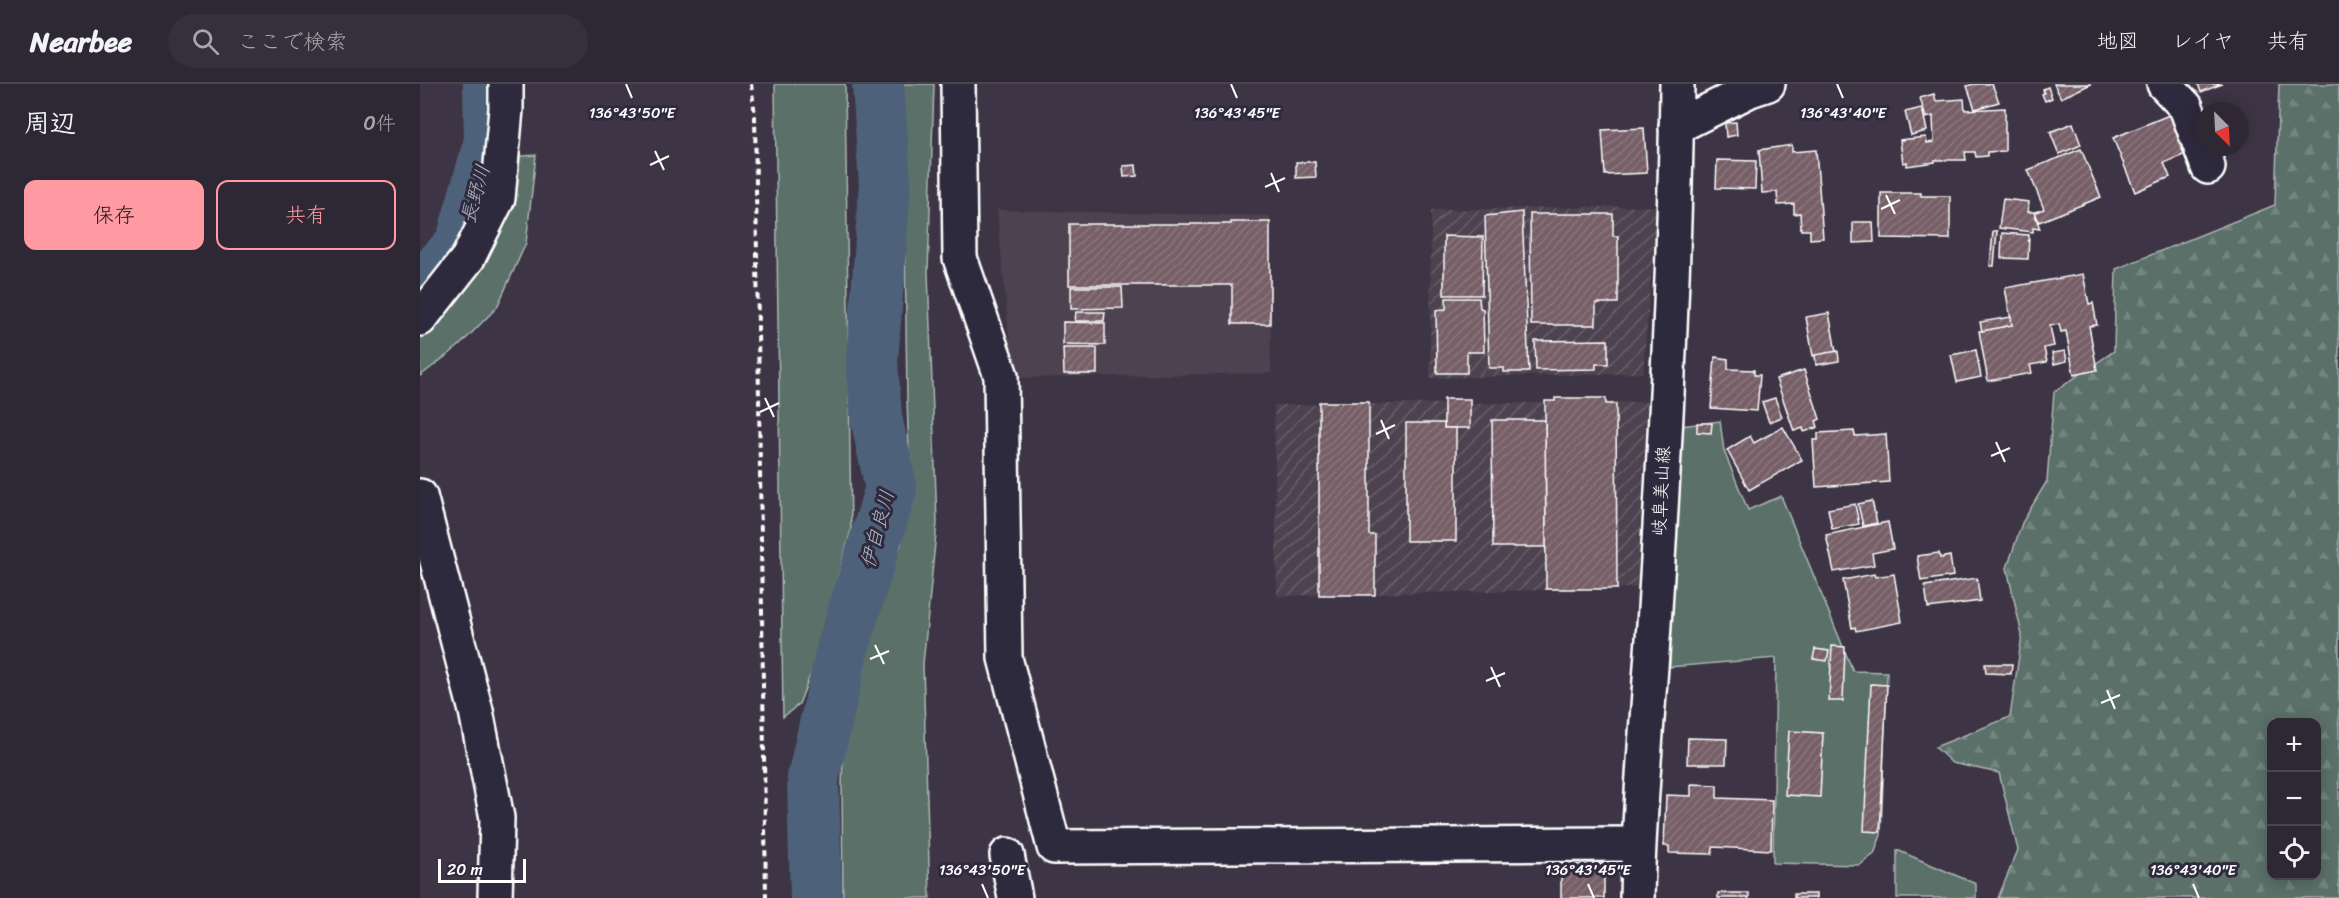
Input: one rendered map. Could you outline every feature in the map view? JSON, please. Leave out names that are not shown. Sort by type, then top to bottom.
[{"type":"street","points":[[420,319],[468,258],[498,198],[506,84]]},
{"type":"street","points":[[958,84],[960,258],[1001,376],[1005,658],[1054,847],[1638,844]]},
{"type":"street","name":"岐阜美山線","points":[[1637,898],[1638,844],[1655,608],[1675,193],[1677,84]]},
{"type":"street","points":[[1676,128],[1750,90],[1768,84]]},
{"type":"street","points":[[2164,84],[2186,107],[2208,167]]},
{"type":"street","points":[[420,496],[476,711],[497,818],[486,894]]},
{"type":"street","points":[[1007,855],[1016,898]]},
{"type":"path","points":[[751,84],[755,127],[766,898]]},
{"type":"shaded area","points":[[1657,206],[1643,373],[1430,378],[1431,210]]},
{"type":"shaded area","points":[[997,210],[1270,216],[1271,373],[1013,378]]},
{"type":"shaded area","points":[[1647,402],[1637,588],[1277,596],[1274,405]]},
{"type":"green space","points":[[775,84],[845,84],[851,530],[811,673],[799,704],[783,717]]},
{"type":"green space","points":[[903,84],[934,84],[928,272],[937,523],[923,664],[930,898],[843,898],[842,785],[846,671],[874,596],[901,545],[909,456]]},
{"type":"green space","points":[[2279,84],[2339,84],[2339,898],[1998,898],[2018,850],[1999,773],[1952,763],[1935,747],[2010,717],[2022,635],[2007,568],[2022,523],[2047,481],[2054,392],[2114,351],[2116,269],[2275,205]]},
{"type":"green space","points":[[536,155],[526,243],[497,307],[459,346],[420,376],[420,336],[459,291],[510,157]]},
{"type":"green space","points":[[1720,421],[1724,451],[1748,510],[1781,496],[1853,671],[1887,672],[1881,835],[1874,854],[1860,865],[1773,863],[1776,658],[1670,667],[1681,426]]},
{"type":"green space","points":[[1897,850],[1976,884],[1976,898],[1897,898]]},
{"type":"building","points":[[1992,84],[1999,102],[1975,109],[1967,86]]},
{"type":"building","points":[[2054,84],[2091,84],[2061,98]]},
{"type":"building","points":[[2198,84],[2222,84],[2201,92]]},
{"type":"building","points":[[2048,87],[2052,98],[2045,101],[2042,94],[2043,89]]},
{"type":"building","points":[[1934,94],[1936,101],[1964,99],[1965,110],[2005,108],[2005,151],[1987,152],[1987,156],[1976,157],[1975,152],[1965,152],[1966,160],[1935,160],[1935,162],[1907,166],[1907,162],[1903,163],[1900,140],[1926,137],[1927,143],[1934,142],[1933,116],[1926,118],[1920,98]]},
{"type":"building","points":[[1922,108],[1927,131],[1911,135],[1905,112]]},
{"type":"building","points":[[2179,111],[2195,150],[2164,163],[2170,177],[2135,192],[2113,138]]},
{"type":"building","points":[[1736,122],[1737,135],[1726,137],[1725,123]]},
{"type":"building","points":[[2073,123],[2081,145],[2059,154],[2050,132]]},
{"type":"building","points":[[1644,128],[1647,173],[1605,175],[1602,130]]},
{"type":"building","points":[[1792,145],[1792,152],[1816,150],[1823,238],[1810,239],[1810,230],[1801,230],[1800,213],[1794,214],[1794,204],[1778,205],[1777,192],[1762,193],[1759,150]]},
{"type":"building","points":[[2081,149],[2101,197],[2039,222],[2035,212],[2044,209],[2028,170]]},
{"type":"building","points":[[1717,160],[1756,161],[1755,189],[1716,188]]},
{"type":"building","points":[[1296,162],[1315,162],[1316,177],[1296,178]]},
{"type":"building","points":[[1136,165],[1137,176],[1124,177],[1123,166]]},
{"type":"building","points":[[1881,193],[1950,196],[1950,239],[1881,238]]},
{"type":"building","points":[[2003,199],[2029,202],[2028,212],[2034,212],[2040,229],[2033,228],[2033,232],[1999,228]]},
{"type":"building","points":[[1522,212],[1529,372],[1504,372],[1504,368],[1489,368],[1485,216]]},
{"type":"building","points":[[1530,214],[1613,214],[1613,236],[1618,236],[1618,303],[1596,303],[1596,325],[1531,325]]},
{"type":"building","points":[[1231,222],[1270,222],[1270,324],[1232,324],[1232,285],[1069,285],[1069,224],[1231,224]]},
{"type":"building","points":[[1853,222],[1873,222],[1874,242],[1853,243]]},
{"type":"building","points":[[1993,231],[1997,231],[1994,266],[1990,266]]},
{"type":"building","points":[[2002,233],[2029,235],[2028,259],[2001,258]]},
{"type":"building","points":[[1444,236],[1483,237],[1482,295],[1444,295]]},
{"type":"building","points":[[2083,274],[2089,304],[2093,303],[2097,325],[2089,326],[2097,370],[2074,375],[2066,331],[2061,332],[2059,324],[2050,326],[2054,346],[2044,348],[2047,362],[2030,365],[2032,373],[1988,381],[1979,331],[2012,325],[2005,288]]},
{"type":"building","points":[[1071,287],[1122,287],[1123,308],[1071,309]]},
{"type":"building","points":[[1446,298],[1479,298],[1480,308],[1483,309],[1484,352],[1467,352],[1467,373],[1437,373],[1436,310],[1446,309]]},
{"type":"building","points":[[1076,312],[1105,312],[1104,321],[1075,321]]},
{"type":"building","points":[[1829,313],[1836,352],[1813,356],[1806,317]]},
{"type":"building","points":[[2011,317],[2012,325],[1982,331],[1980,322]]},
{"type":"building","points":[[1063,322],[1105,323],[1105,345],[1063,344]]},
{"type":"building","points":[[1608,340],[1608,364],[1596,364],[1596,369],[1536,370],[1535,341]]},
{"type":"building","points":[[1063,348],[1097,348],[1097,374],[1064,374]]},
{"type":"building","points":[[1976,350],[1981,377],[1957,382],[1951,355]]},
{"type":"building","points":[[1838,351],[1839,361],[1816,365],[1815,355]]},
{"type":"building","points":[[2065,351],[2067,361],[2054,364],[2052,353]]},
{"type":"building","points":[[1715,357],[1728,359],[1728,369],[1754,370],[1754,375],[1760,375],[1757,411],[1711,408]]},
{"type":"building","points":[[1804,370],[1820,419],[1816,421],[1818,427],[1804,432],[1803,428],[1794,431],[1776,379]]},
{"type":"building","points":[[1555,398],[1606,398],[1606,404],[1616,404],[1617,589],[1546,589],[1545,401],[1555,401]]},
{"type":"building","points":[[1775,398],[1782,417],[1769,422],[1762,402]]},
{"type":"building","points":[[1444,399],[1470,399],[1470,428],[1444,428]]},
{"type":"building","points":[[1319,402],[1369,402],[1369,535],[1375,535],[1375,595],[1319,595]]},
{"type":"building","points":[[1492,420],[1545,420],[1546,547],[1493,547]]},
{"type":"building","points":[[1406,423],[1444,423],[1444,428],[1456,428],[1456,541],[1406,541]]},
{"type":"building","points":[[1697,423],[1712,423],[1711,433],[1697,432]]},
{"type":"building","points":[[1783,427],[1802,460],[1749,490],[1727,450],[1750,436],[1754,443]]},
{"type":"building","points":[[1854,431],[1855,436],[1886,434],[1889,482],[1816,487],[1813,440],[1818,440],[1818,433]]},
{"type":"building","points":[[1872,501],[1877,523],[1863,526],[1858,504]]},
{"type":"building","points":[[1855,504],[1859,524],[1832,529],[1828,509]]},
{"type":"building","points":[[1888,522],[1893,549],[1872,553],[1874,565],[1834,572],[1826,535]]},
{"type":"building","points":[[1939,553],[1940,558],[1950,556],[1953,576],[1921,581],[1917,556]]},
{"type":"building","points":[[1874,574],[1875,577],[1894,574],[1902,622],[1856,631],[1855,627],[1852,628],[1843,580]]},
{"type":"building","points":[[1977,578],[1980,601],[1928,608],[1925,586]]},
{"type":"building","points":[[1832,646],[1845,647],[1843,701],[1829,701]]},
{"type":"building","points":[[1815,649],[1829,651],[1827,661],[1813,659]]},
{"type":"building","points":[[1985,664],[2012,664],[2011,674],[1986,673]]},
{"type":"building","points":[[1871,684],[1887,685],[1880,832],[1864,831]]},
{"type":"building","points":[[1789,731],[1823,733],[1820,797],[1785,795]]},
{"type":"building","points":[[1688,738],[1727,739],[1726,764],[1687,764]]},
{"type":"building","points":[[1691,784],[1717,785],[1717,798],[1772,800],[1771,850],[1713,847],[1712,854],[1669,853],[1669,846],[1664,846],[1666,795],[1691,796]]},
{"type":"building","points":[[1604,864],[1604,898],[1561,898],[1561,865]]},
{"type":"building","points":[[1718,893],[1749,893],[1749,898],[1718,898]]},
{"type":"building","points":[[1794,894],[1816,894],[1816,898],[1794,898]]},
{"type":"waterway","name":"長野川","points":[[420,289],[461,244],[490,141],[489,84]]},
{"type":"waterway","name":"伊自良川","points":[[816,898],[813,778],[842,651],[891,488],[876,417],[872,362],[885,184],[878,84]]}]
